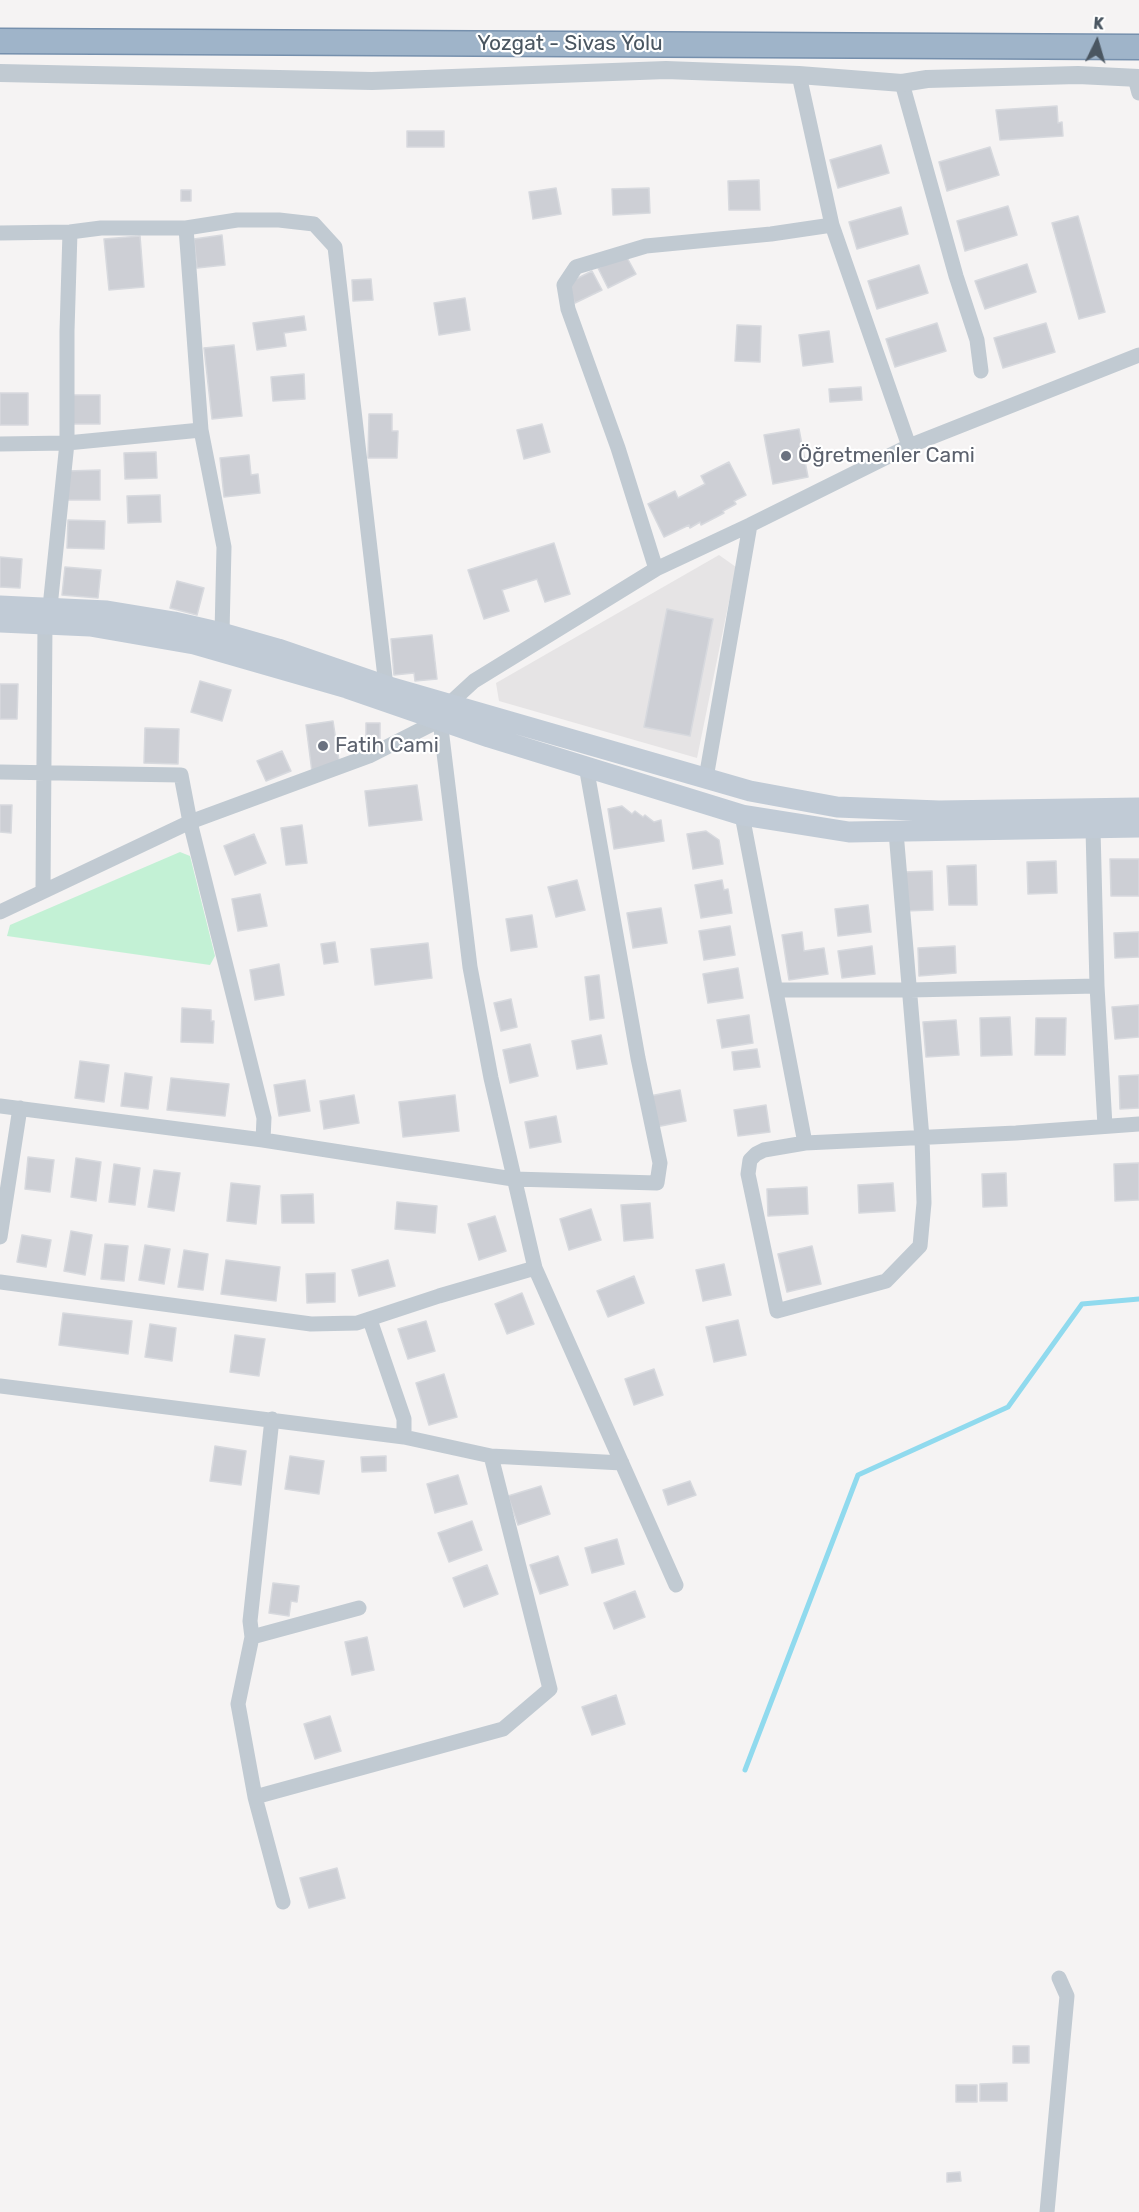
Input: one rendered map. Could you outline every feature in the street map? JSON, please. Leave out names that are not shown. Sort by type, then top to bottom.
[{"type":"highway","name":"Yozgat - Sivas Yolu","points":[[0,41],[1139,47]]},
{"type":"main road","points":[[0,606],[90,626],[194,644],[347,688],[750,791],[837,807],[939,811],[1139,808]]},
{"type":"main road","points":[[0,622],[47,615],[107,611],[222,633],[278,649],[386,687],[444,712],[586,766],[742,815],[849,832],[1139,827]]},
{"type":"street","points":[[0,73],[372,81],[666,70],[799,75],[902,83],[927,79],[1078,75],[1138,83]]},
{"type":"street","points":[[799,75],[832,225],[909,446]]},
{"type":"street","points":[[902,83],[956,276],[977,340],[981,371]]},
{"type":"street","points":[[0,233],[70,232],[101,228],[186,228],[237,220],[279,220],[315,224],[335,247],[386,687]]},
{"type":"street","points":[[656,569],[618,448],[568,309],[564,285],[576,267],[646,246],[771,234],[832,225]]},
{"type":"street","points":[[186,228],[201,430],[224,548],[222,633]]},
{"type":"street","points":[[43,891],[47,615],[67,443],[70,232]]},
{"type":"street","points":[[0,912],[190,822],[369,756],[444,712],[474,681],[656,569],[909,446],[1139,355]]},
{"type":"street","points":[[0,444],[67,443],[201,430]]},
{"type":"street","points":[[706,778],[750,525]]},
{"type":"street","points":[[444,712],[470,967],[491,1078],[535,1268],[676,1585]]},
{"type":"street","points":[[0,1106],[263,1140],[513,1179],[657,1183],[660,1163],[638,1058],[586,766]]},
{"type":"street","points":[[0,772],[181,776],[190,822],[264,1118],[263,1140]]},
{"type":"street","points":[[1089,808],[1093,829],[1097,986],[1105,1126]]},
{"type":"street","points":[[742,815],[805,1143]]},
{"type":"street","points":[[896,832],[922,1138],[924,1203],[920,1246],[886,1281],[777,1311],[748,1174],[750,1160],[756,1154],[764,1150],[805,1143],[922,1138],[1139,1124]]},
{"type":"street","points":[[776,990],[1097,986]]},
{"type":"street","points":[[0,1237],[20,1108]]},
{"type":"street","points":[[0,1282],[311,1324],[357,1323],[535,1268]]},
{"type":"street","points":[[370,1320],[404,1419],[404,1437]]},
{"type":"street","points":[[0,1386],[404,1437],[491,1456],[622,1463]]},
{"type":"street","points":[[272,1419],[250,1621],[252,1637],[238,1704],[255,1797],[283,1902]]},
{"type":"street","points":[[255,1797],[503,1730],[550,1689],[491,1456]]},
{"type":"street","points":[[252,1637],[359,1608]]},
{"type":"street","points":[[1047,2212],[1067,1996],[1059,1978]]},
{"type":"shaded area","points":[[719,555],[736,567],[697,758],[499,701],[496,683]]},
{"type":"green space","points":[[180,852],[190,856],[215,956],[210,965],[7,936],[10,925]]},
{"type":"building","points":[[1057,106],[1058,123],[1062,122],[1063,136],[1000,140],[996,110]]},
{"type":"building","points":[[407,131],[444,131],[444,147],[407,147]]},
{"type":"building","points":[[881,145],[889,173],[838,188],[830,160]]},
{"type":"building","points":[[990,147],[999,175],[947,191],[939,162]]},
{"type":"building","points":[[759,180],[760,210],[729,210],[728,181]]},
{"type":"building","points":[[556,188],[561,214],[533,219],[529,192]]},
{"type":"building","points":[[649,188],[650,213],[613,215],[612,189]]},
{"type":"building","points":[[181,190],[191,190],[191,201],[181,201]]},
{"type":"building","points":[[1008,206],[1017,235],[965,251],[957,221]]},
{"type":"building","points":[[901,207],[908,234],[857,249],[849,222]]},
{"type":"building","points":[[1078,216],[1105,312],[1079,319],[1052,223]]},
{"type":"building","points":[[222,235],[225,265],[197,268],[194,239]]},
{"type":"building","points":[[140,236],[144,287],[109,290],[104,239]]},
{"type":"building","points":[[625,254],[636,274],[608,288],[598,268]]},
{"type":"building","points":[[1027,264],[1036,292],[985,309],[975,281]]},
{"type":"building","points":[[919,265],[928,293],[877,309],[868,281]]},
{"type":"building","points":[[592,271],[602,290],[575,303],[566,284]]},
{"type":"building","points":[[371,279],[373,300],[353,301],[352,280]]},
{"type":"building","points":[[465,298],[470,330],[439,335],[434,303]]},
{"type":"building","points":[[304,316],[306,330],[284,333],[286,346],[257,350],[253,323]]},
{"type":"building","points":[[937,323],[946,351],[895,367],[886,339]]},
{"type":"building","points":[[1046,323],[1055,352],[1003,368],[994,338]]},
{"type":"building","points":[[737,325],[761,326],[760,362],[735,361]]},
{"type":"building","points":[[829,331],[833,362],[803,366],[799,335]]},
{"type":"building","points":[[234,345],[242,416],[212,419],[204,348]]},
{"type":"building","points":[[304,374],[305,399],[273,401],[271,377]]},
{"type":"building","points":[[861,387],[862,400],[830,402],[829,389]]},
{"type":"building","points":[[0,393],[28,393],[28,425],[0,425]]},
{"type":"building","points":[[68,395],[100,395],[100,424],[68,424]]},
{"type":"building","points":[[369,414],[392,414],[392,431],[398,431],[397,458],[368,458]]},
{"type":"building","points":[[542,424],[550,452],[524,459],[517,430]]},
{"type":"building","name":"Öğretmenler Cami","points":[[799,429],[808,477],[773,484],[764,435]]},
{"type":"building","points":[[156,452],[157,478],[125,479],[124,453]]},
{"type":"building","points":[[249,455],[251,475],[258,474],[260,493],[224,497],[220,458]]},
{"type":"building","points":[[729,462],[746,495],[734,501],[736,504],[723,511],[724,513],[701,525],[700,522],[690,528],[689,525],[664,537],[648,504],[675,491],[678,498],[705,484],[701,476]]},
{"type":"building","points":[[100,470],[100,500],[67,500],[67,471]]},
{"type":"building","points":[[160,495],[161,522],[128,523],[127,496]]},
{"type":"building","points":[[68,520],[105,521],[104,549],[67,548]]},
{"type":"building","points":[[554,543],[570,594],[545,602],[537,579],[502,590],[509,611],[484,619],[468,570]]},
{"type":"building","points":[[0,557],[22,559],[20,588],[0,587]]},
{"type":"building","points":[[65,567],[101,570],[98,598],[62,595]]},
{"type":"building","points":[[177,581],[204,588],[197,615],[170,608]]},
{"type":"building","points":[[667,609],[713,619],[690,736],[644,727]]},
{"type":"building","points":[[432,635],[437,679],[415,681],[414,673],[394,675],[391,639]]},
{"type":"building","points":[[200,681],[231,690],[222,721],[191,712]]},
{"type":"building","points":[[0,684],[18,684],[17,719],[0,719]]},
{"type":"building","name":"Fatih Cami","points":[[333,721],[340,767],[312,772],[306,725]]},
{"type":"building","points":[[366,723],[380,723],[380,741],[366,742]]},
{"type":"building","points":[[145,728],[179,729],[178,764],[144,763]]},
{"type":"building","points":[[282,751],[291,771],[266,781],[257,761]]},
{"type":"building","points":[[417,785],[422,820],[369,826],[365,791]]},
{"type":"building","points":[[0,805],[12,805],[11,833],[0,832]]},
{"type":"building","points":[[622,806],[632,814],[635,811],[654,822],[661,820],[664,841],[614,849],[608,809]]},
{"type":"building","points":[[302,825],[307,863],[286,865],[281,828]]},
{"type":"building","points":[[706,831],[719,840],[723,864],[693,869],[687,834]]},
{"type":"building","points":[[254,834],[266,863],[235,875],[224,846]]},
{"type":"building","points":[[1110,859],[1139,859],[1139,896],[1111,896]]},
{"type":"building","points":[[1056,861],[1057,893],[1028,894],[1027,862]]},
{"type":"building","points":[[976,865],[977,905],[949,905],[947,866]]},
{"type":"building","points":[[932,871],[933,910],[904,911],[903,872]]},
{"type":"building","points":[[577,880],[585,910],[556,917],[548,887]]},
{"type":"building","points":[[722,880],[724,890],[728,889],[732,913],[701,918],[695,885]]},
{"type":"building","points":[[260,894],[267,926],[238,931],[232,899]]},
{"type":"building","points":[[868,905],[871,932],[838,936],[835,909]]},
{"type":"building","points":[[661,908],[667,943],[633,948],[627,913]]},
{"type":"building","points":[[532,915],[537,947],[511,951],[506,919]]},
{"type":"building","points":[[730,926],[735,955],[704,960],[699,931]]},
{"type":"building","points":[[802,932],[804,951],[824,948],[828,974],[789,980],[782,935]]},
{"type":"building","points":[[1139,932],[1139,957],[1115,958],[1114,933]]},
{"type":"building","points":[[335,942],[338,962],[324,964],[321,944]]},
{"type":"building","points":[[428,943],[432,978],[375,985],[371,949]]},
{"type":"building","points":[[872,946],[875,974],[842,978],[838,951]]},
{"type":"building","points":[[955,946],[956,973],[919,976],[918,948]]},
{"type":"building","points":[[279,964],[284,995],[255,1000],[250,970]]},
{"type":"building","points":[[738,968],[743,998],[708,1003],[703,974]]},
{"type":"building","points":[[599,975],[604,1018],[590,1020],[585,977]]},
{"type":"building","points":[[511,999],[517,1027],[501,1031],[494,1003]]},
{"type":"building","points":[[1139,1005],[1139,1037],[1115,1039],[1112,1007]]},
{"type":"building","points":[[182,1008],[211,1010],[211,1021],[214,1021],[213,1043],[181,1042]]},
{"type":"building","points":[[749,1015],[753,1043],[722,1048],[717,1020]]},
{"type":"building","points":[[1010,1017],[1012,1055],[981,1056],[980,1018]]},
{"type":"building","points":[[1036,1018],[1066,1018],[1065,1055],[1035,1055]]},
{"type":"building","points":[[956,1020],[959,1055],[926,1057],[923,1022]]},
{"type":"building","points":[[601,1035],[607,1064],[577,1069],[572,1041]]},
{"type":"building","points":[[530,1044],[538,1076],[510,1083],[503,1050]]},
{"type":"building","points":[[757,1049],[760,1067],[734,1070],[732,1052]]},
{"type":"building","points":[[80,1061],[109,1065],[104,1102],[75,1098]]},
{"type":"building","points":[[125,1073],[152,1077],[148,1109],[121,1106]]},
{"type":"building","points":[[1139,1075],[1139,1108],[1120,1109],[1119,1076]]},
{"type":"building","points":[[171,1078],[229,1084],[225,1116],[167,1110]]},
{"type":"building","points":[[305,1080],[310,1111],[279,1116],[274,1085]]},
{"type":"building","points":[[680,1090],[686,1121],[656,1127],[650,1096]]},
{"type":"building","points":[[354,1095],[359,1123],[324,1129],[320,1101]]},
{"type":"building","points":[[455,1095],[459,1131],[403,1137],[399,1102]]},
{"type":"building","points":[[766,1105],[770,1132],[738,1136],[734,1110]]},
{"type":"building","points":[[556,1116],[561,1142],[530,1148],[525,1122]]},
{"type":"building","points":[[28,1157],[54,1160],[50,1192],[25,1189]]},
{"type":"building","points":[[76,1158],[101,1162],[96,1201],[71,1197]]},
{"type":"building","points":[[1139,1163],[1139,1200],[1115,1201],[1114,1164]]},
{"type":"building","points":[[114,1164],[140,1168],[135,1205],[109,1202]]},
{"type":"building","points":[[154,1170],[180,1173],[174,1211],[148,1207]]},
{"type":"building","points":[[1006,1173],[1007,1206],[983,1207],[982,1174]]},
{"type":"building","points":[[231,1183],[260,1186],[256,1224],[227,1221]]},
{"type":"building","points":[[893,1183],[895,1211],[859,1213],[858,1185]]},
{"type":"building","points":[[807,1187],[808,1214],[768,1216],[767,1189]]},
{"type":"building","points":[[313,1194],[314,1223],[282,1223],[281,1195]]},
{"type":"building","points":[[397,1202],[437,1206],[435,1233],[395,1229]]},
{"type":"building","points":[[650,1203],[653,1238],[624,1241],[621,1205]]},
{"type":"building","points":[[591,1209],[601,1240],[569,1250],[560,1219]]},
{"type":"building","points":[[495,1216],[506,1251],[479,1260],[468,1224]]},
{"type":"building","points":[[71,1231],[92,1235],[85,1275],[64,1271]]},
{"type":"building","points":[[22,1235],[51,1240],[46,1267],[17,1262]]},
{"type":"building","points":[[105,1244],[128,1246],[124,1281],[101,1279]]},
{"type":"building","points":[[145,1245],[170,1249],[164,1284],[139,1280]]},
{"type":"building","points":[[812,1246],[821,1284],[787,1292],[778,1254]]},
{"type":"building","points":[[184,1250],[208,1254],[203,1290],[178,1287]]},
{"type":"building","points":[[226,1260],[280,1267],[276,1301],[221,1294]]},
{"type":"building","points":[[388,1260],[395,1286],[359,1296],[352,1270]]},
{"type":"building","points":[[724,1264],[731,1295],[703,1301],[696,1270]]},
{"type":"building","points":[[335,1273],[335,1302],[307,1303],[306,1274]]},
{"type":"building","points":[[634,1276],[644,1303],[608,1317],[597,1291]]},
{"type":"building","points":[[522,1293],[534,1324],[507,1334],[495,1304]]},
{"type":"building","points":[[63,1313],[132,1321],[128,1354],[59,1345]]},
{"type":"building","points":[[738,1320],[746,1355],[714,1362],[706,1327]]},
{"type":"building","points":[[426,1321],[435,1351],[408,1359],[398,1329]]},
{"type":"building","points":[[150,1324],[176,1328],[172,1361],[145,1357]]},
{"type":"building","points":[[235,1335],[265,1339],[259,1376],[230,1372]]},
{"type":"building","points":[[654,1369],[663,1395],[634,1405],[625,1379]]},
{"type":"building","points":[[444,1374],[457,1417],[429,1425],[416,1383]]},
{"type":"building","points":[[215,1446],[246,1451],[241,1485],[210,1481]]},
{"type":"building","points":[[290,1456],[324,1461],[319,1494],[285,1489]]},
{"type":"building","points":[[386,1456],[386,1471],[362,1472],[361,1457]]},
{"type":"building","points":[[458,1475],[467,1504],[435,1513],[427,1484]]},
{"type":"building","points":[[690,1481],[696,1495],[668,1505],[663,1490]]},
{"type":"building","points":[[541,1486],[550,1514],[518,1525],[508,1496]]},
{"type":"building","points":[[472,1521],[482,1550],[449,1562],[438,1533]]},
{"type":"building","points":[[617,1539],[624,1564],[592,1573],[585,1548]]},
{"type":"building","points":[[558,1556],[568,1585],[540,1594],[530,1565]]},
{"type":"building","points":[[487,1565],[498,1594],[464,1607],[453,1578]]},
{"type":"building","points":[[273,1583],[299,1586],[297,1602],[291,1601],[289,1616],[269,1613]]},
{"type":"building","points":[[635,1591],[645,1617],[614,1629],[604,1603]]},
{"type":"building","points":[[367,1637],[374,1670],[352,1675],[345,1642]]},
{"type":"building","points":[[616,1695],[625,1724],[592,1735],[582,1707]]},
{"type":"building","points":[[330,1716],[341,1751],[315,1759],[304,1724]]},
{"type":"building","points":[[337,1868],[345,1898],[309,1908],[300,1878]]},
{"type":"building","points":[[1013,2046],[1029,2046],[1029,2063],[1013,2063]]},
{"type":"building","points":[[1007,2083],[1007,2101],[980,2101],[980,2084]]},
{"type":"building","points":[[956,2085],[977,2085],[977,2102],[956,2102]]},
{"type":"building","points":[[960,2172],[961,2181],[947,2182],[947,2173]]},
{"type":"waterway","points":[[745,1770],[858,1475],[1008,1407],[1082,1304],[1139,1299]]},
{"type":"place","name":"Öğretmenler Cami","points":[[786,456]]},
{"type":"place","name":"Fatih Cami","points":[[323,746]]}]
